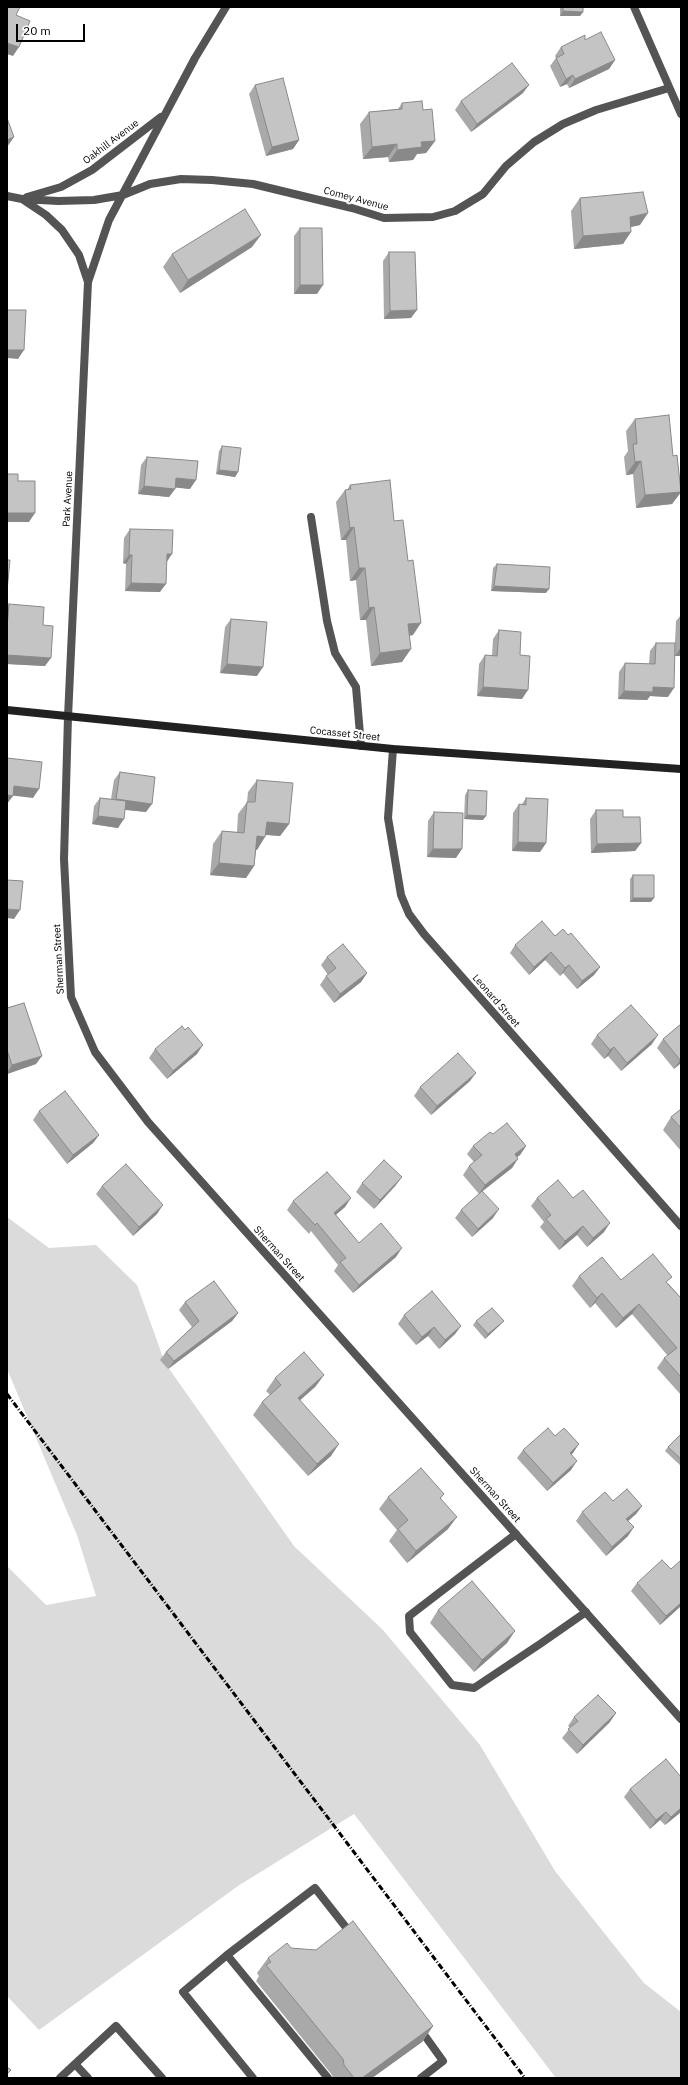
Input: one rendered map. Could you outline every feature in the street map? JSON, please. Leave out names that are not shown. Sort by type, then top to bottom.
[{"type":"main road","name":"Cocasset Street","points":[[7,710],[393,749],[681,768]]},
{"type":"street","name":"Oakhill Avenue","points":[[123,195],[164,115],[226,7]]},
{"type":"street","points":[[634,7],[681,114]]},
{"type":"street","name":"Comey Avenue","points":[[123,195],[158,183],[181,179],[212,180],[253,184],[352,208],[384,218],[411,219],[433,217],[455,211],[483,194],[512,161],[534,142],[563,124],[596,110],[669,88]]},
{"type":"street","name":"Oakhill Avenue","points":[[22,198],[61,187],[92,170],[164,115]]},
{"type":"street","name":"Park Avenue","points":[[7,196],[58,201],[94,200],[123,195]]},
{"type":"street","name":"Park Avenue","points":[[68,716],[88,282],[110,220],[123,195]]},
{"type":"street","name":"Park Avenue","points":[[22,198],[46,214],[62,230],[79,255],[88,282]]},
{"type":"street","points":[[311,516],[327,621],[335,653],[356,687],[361,746]]},
{"type":"street","name":"Sherman Street","points":[[68,716],[64,859],[71,997],[95,1052],[148,1122],[681,1719]]},
{"type":"street","name":"Leonard Street","points":[[393,749],[388,818],[401,895],[409,914],[429,940],[681,1226]]},
{"type":"street","points":[[516,1534],[409,1616],[410,1632],[452,1685],[474,1688],[586,1612]]},
{"type":"street","points":[[253,2078],[183,1992],[227,1955],[315,1888],[358,1943]]},
{"type":"street","points":[[227,1955],[328,2078]]},
{"type":"street","points":[[416,2024],[443,2061],[421,2078]]},
{"type":"street","points":[[60,2078],[116,2026],[162,2078]]},
{"type":"street","points":[[75,2064],[88,2078]]},
{"type":"shaded area","points":[[7,1217],[49,1248],[96,1245],[137,1285],[165,1363],[294,1546],[383,1630],[480,1745],[555,1871],[644,1983],[681,2012],[681,2078],[556,2078],[354,1814],[238,1886],[39,2030],[7,1996],[7,1566],[46,1605],[96,1596],[77,1535],[7,1369]]},
{"type":"building","points":[[7,7],[20,7],[16,15],[30,21],[19,47],[7,43]]},
{"type":"building","points":[[563,7],[583,7],[583,12],[563,11]]},
{"type":"building","points":[[601,32],[615,60],[575,79],[573,75],[566,79],[556,58],[564,54],[561,47],[585,35],[585,40]]},
{"type":"building","points":[[512,63],[529,85],[477,124],[461,101]]},
{"type":"building","points":[[283,78],[299,140],[272,147],[255,85]]},
{"type":"building","points":[[422,101],[423,110],[432,109],[435,141],[421,142],[422,147],[397,150],[397,144],[372,147],[369,112],[402,109],[402,103]]},
{"type":"building","points":[[7,118],[14,137],[7,140]]},
{"type":"building","points":[[643,192],[648,213],[630,217],[631,232],[583,236],[580,198]]},
{"type":"building","points":[[245,209],[261,235],[188,280],[172,254]]},
{"type":"building","points":[[300,228],[322,228],[323,285],[300,285]]},
{"type":"building","points":[[389,252],[415,252],[417,310],[390,311]]},
{"type":"building","points":[[7,310],[26,310],[24,350],[7,350]]},
{"type":"building","points":[[669,415],[673,456],[677,455],[681,492],[645,495],[641,461],[635,462],[633,444],[637,444],[635,419]]},
{"type":"building","points":[[222,446],[241,448],[238,472],[219,470]]},
{"type":"building","points":[[147,457],[198,461],[196,480],[176,478],[175,489],[144,486]]},
{"type":"building","points":[[7,474],[18,474],[18,481],[35,481],[35,513],[7,513]]},
{"type":"building","points":[[390,480],[394,521],[403,520],[408,561],[413,560],[421,623],[408,624],[411,649],[380,653],[374,607],[369,608],[365,568],[359,568],[354,527],[350,528],[345,490],[351,489],[350,485]]},
{"type":"building","points":[[130,529],[173,530],[172,554],[167,554],[166,584],[131,583],[132,555],[129,555]]},
{"type":"building","points":[[7,560],[10,560],[7,591]]},
{"type":"building","points":[[497,564],[550,567],[549,589],[494,586]]},
{"type":"building","points":[[9,604],[44,607],[43,625],[53,626],[51,658],[7,655]]},
{"type":"building","points":[[231,619],[267,622],[263,667],[227,664]]},
{"type":"building","points":[[499,630],[521,632],[520,655],[530,656],[528,690],[483,687],[485,655],[497,656]]},
{"type":"building","points":[[656,643],[675,643],[674,688],[653,687],[653,692],[624,691],[625,663],[655,664]]},
{"type":"building","points":[[7,758],[42,762],[39,789],[14,786],[13,796],[7,795]]},
{"type":"building","points":[[120,772],[155,777],[152,804],[116,799]]},
{"type":"building","points":[[257,780],[293,783],[289,824],[267,822],[265,837],[257,836],[254,866],[219,863],[222,831],[244,833],[247,802],[255,802]]},
{"type":"building","points":[[468,790],[487,791],[486,816],[467,815]]},
{"type":"building","points":[[100,798],[126,801],[124,819],[98,816]]},
{"type":"building","points":[[526,798],[548,799],[546,843],[518,842],[519,804],[526,805]]},
{"type":"building","points":[[596,810],[623,810],[623,817],[640,817],[641,843],[597,844]]},
{"type":"building","points":[[434,812],[463,813],[462,849],[433,849]]},
{"type":"building","points":[[633,875],[654,875],[654,898],[633,898]]},
{"type":"building","points":[[7,880],[23,881],[20,910],[7,909]]},
{"type":"building","points":[[542,921],[555,936],[563,929],[568,935],[571,933],[600,967],[582,981],[569,965],[565,968],[551,952],[534,967],[515,945]]},
{"type":"building","points":[[343,944],[367,973],[340,994],[326,976],[336,968],[327,957]]},
{"type":"building","points":[[24,1003],[42,1056],[12,1065],[7,1050],[7,1008]]},
{"type":"building","points":[[631,1005],[658,1035],[627,1063],[614,1047],[610,1050],[597,1035]]},
{"type":"building","points":[[681,1024],[681,1059],[680,1060],[663,1039]]},
{"type":"building","points":[[182,1026],[185,1030],[188,1027],[203,1045],[173,1071],[155,1049]]},
{"type":"building","points":[[458,1053],[476,1073],[437,1106],[420,1087]]},
{"type":"building","points":[[65,1091],[99,1135],[73,1155],[39,1111]]},
{"type":"building","points":[[681,1109],[681,1128],[671,1117]]},
{"type":"building","points":[[507,1123],[526,1146],[515,1154],[518,1159],[485,1185],[469,1166],[482,1155],[473,1146],[490,1132],[493,1134]]},
{"type":"building","points":[[384,1160],[402,1177],[380,1200],[362,1183]]},
{"type":"building","points":[[126,1164],[163,1205],[139,1227],[102,1186]]},
{"type":"building","points":[[327,1172],[351,1198],[334,1213],[359,1243],[381,1223],[402,1248],[359,1285],[340,1262],[346,1258],[317,1223],[315,1225],[293,1201]]},
{"type":"building","points":[[558,1180],[573,1198],[583,1190],[610,1223],[593,1238],[583,1226],[565,1241],[546,1219],[551,1215],[537,1198]]},
{"type":"building","points":[[482,1191],[499,1209],[478,1229],[461,1210]]},
{"type":"building","points":[[653,1254],[672,1277],[666,1282],[681,1298],[681,1377],[664,1358],[677,1348],[639,1304],[623,1318],[602,1293],[597,1298],[579,1276],[602,1257],[621,1280]]},
{"type":"building","points":[[214,1281],[238,1313],[174,1361],[166,1352],[199,1321],[185,1302]]},
{"type":"building","points":[[432,1291],[461,1326],[445,1340],[434,1327],[422,1337],[404,1315]]},
{"type":"building","points":[[492,1308],[504,1321],[488,1334],[476,1321]]},
{"type":"building","points":[[304,1352],[324,1375],[298,1398],[339,1444],[317,1464],[262,1402],[281,1385],[275,1378]]},
{"type":"building","points":[[548,1428],[555,1436],[564,1428],[579,1444],[570,1453],[577,1461],[553,1483],[523,1450]]},
{"type":"building","points":[[681,1434],[681,1459],[668,1447]]},
{"type":"building","points":[[421,1468],[444,1494],[440,1498],[457,1517],[416,1551],[398,1529],[408,1520],[388,1497]]},
{"type":"building","points":[[627,1489],[642,1506],[626,1519],[634,1527],[612,1547],[582,1512],[605,1492],[613,1501]]},
{"type":"building","points":[[662,1560],[671,1569],[681,1560],[681,1603],[666,1616],[637,1583]]},
{"type":"building","points":[[472,1581],[515,1631],[482,1660],[438,1610]]},
{"type":"building","points":[[598,1695],[616,1713],[583,1745],[568,1729],[578,1721],[574,1717]]},
{"type":"building","points":[[666,1759],[681,1777],[681,1808],[671,1817],[666,1812],[656,1820],[630,1789]]},
{"type":"building","points":[[353,1921],[433,2026],[362,2078],[354,2078],[344,2065],[343,2059],[266,1965],[271,1962],[268,1958],[287,1943],[291,1948],[316,1950]]},
{"type":"building","points":[[7,2067],[11,2070],[7,2074]]},
{"type":"railway","points":[[7,1394],[525,2078]]}]
